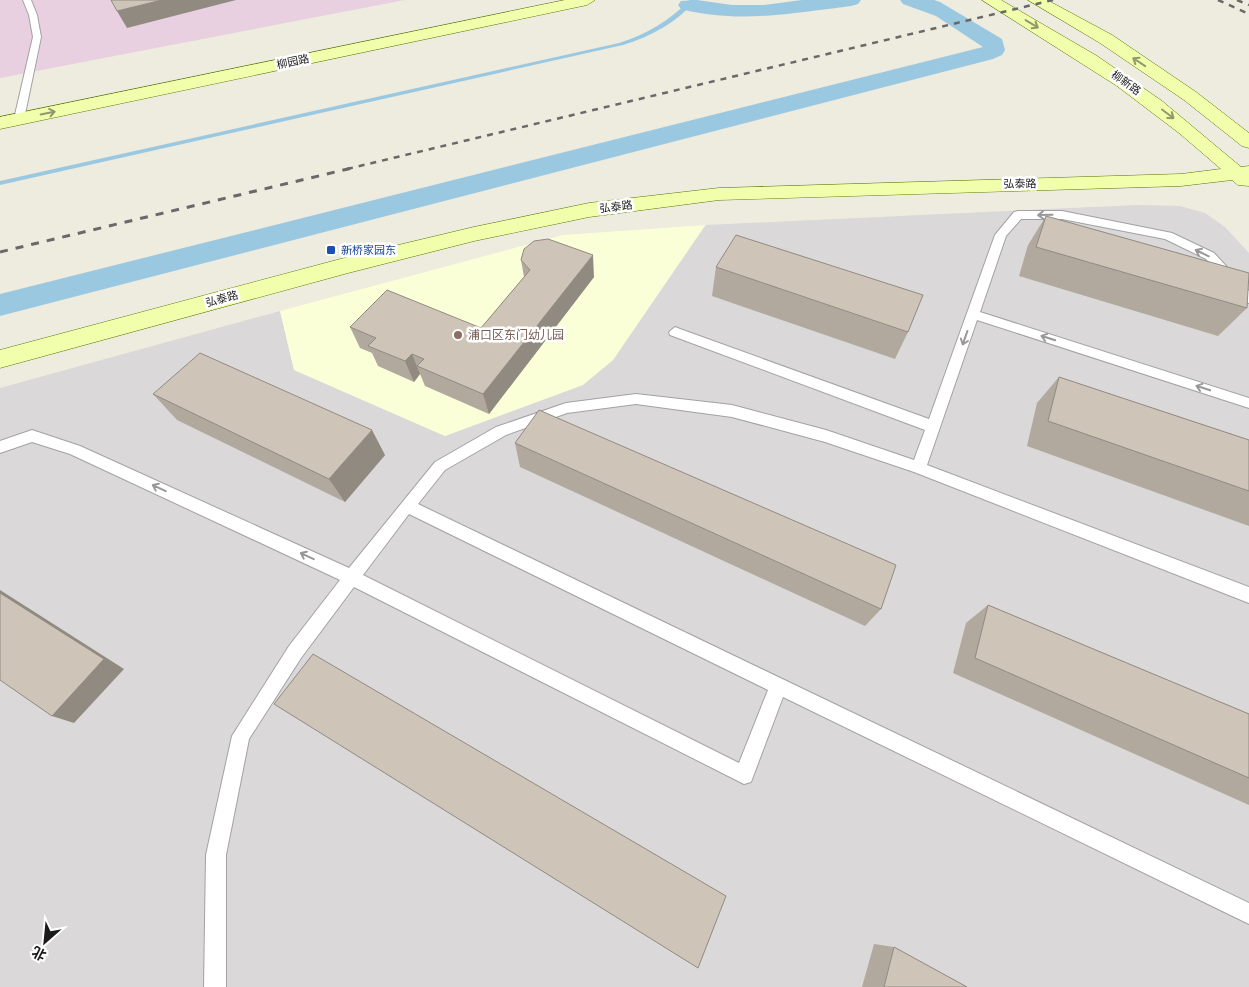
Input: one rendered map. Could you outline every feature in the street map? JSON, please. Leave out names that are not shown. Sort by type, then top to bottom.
[{"type":"street","name":"柳园路","points":[[0,123],[21,112],[535,0]]},
{"type":"street","name":"柳园路","points":[[0,109],[21,112],[587,0]]},
{"type":"street","name":"柳新路","points":[[990,0],[1103,67],[1172,116],[1245,177]]},
{"type":"street","name":"柳新路","points":[[1036,0],[1106,39],[1190,96],[1249,142]]},
{"type":"street","name":"弘泰路","points":[[0,359],[348,265],[474,234],[589,210],[719,194],[1245,177]]},
{"type":"lane","points":[[21,112],[37,37],[33,15],[27,0]]},
{"type":"lane","points":[[919,468],[1001,235],[1018,216],[1062,215],[1168,236],[1210,256],[1249,298]]},
{"type":"lane","points":[[973,314],[1249,403]]},
{"type":"lane","points":[[675,332],[934,427]]},
{"type":"lane","points":[[215,987],[216,855],[241,736],[295,652],[351,576],[440,466],[501,432],[566,408],[636,399],[732,411],[826,436],[919,468],[1249,595]]},
{"type":"lane","points":[[0,447],[32,436],[75,450],[351,576],[744,775],[778,686]]},
{"type":"lane","points":[[407,506],[1249,914]]},
{"type":"shaded area","points":[[0,0],[405,0],[0,78]]},
{"type":"shaded area","points":[[1137,205],[1180,206],[1205,213],[1225,227],[1249,253],[1249,987],[0,987],[0,388],[280,311],[294,370],[445,436],[583,384],[613,360],[706,225]]},
{"type":"shaded area","name":"浦口区东门幼儿园","points":[[705,225],[613,360],[583,385],[445,436],[294,370],[280,311],[563,235]]},
{"type":"building","points":[[111,0],[162,0],[117,11]]},
{"type":"building","points":[[1046,216],[1249,273],[1247,308],[1036,247]]},
{"type":"building","points":[[736,235],[923,295],[908,332],[716,267]]},
{"type":"building","points":[[548,239],[593,255],[483,394],[417,366],[424,359],[412,354],[405,361],[368,346],[376,338],[350,327],[387,290],[481,328],[530,270],[521,260],[524,249],[534,241]]},
{"type":"building","points":[[200,353],[372,430],[329,479],[153,394]]},
{"type":"building","points":[[1059,377],[1249,440],[1249,491],[1048,421]]},
{"type":"building","points":[[539,410],[896,565],[881,609],[515,443]]},
{"type":"building","points":[[0,593],[104,659],[52,716],[0,680]]},
{"type":"building","points":[[988,605],[1249,714],[1249,778],[975,658]]},
{"type":"building","points":[[313,654],[726,896],[698,968],[274,704]]},
{"type":"building","points":[[894,947],[967,987],[884,987]]},
{"type":"waterway","points":[[0,183],[621,44],[657,30],[669,22],[693,0]]},
{"type":"waterway","points":[[688,5],[732,11],[764,11],[851,0]]},
{"type":"waterway","points":[[0,305],[985,54],[994,50],[994,44],[954,18],[932,6],[910,0]]},
{"type":"railway","points":[[347,169],[1053,0]]},
{"type":"railway","points":[[1218,0],[1249,14]]},
{"type":"railway","points":[[1237,0],[1249,5]]},
{"type":"railway","points":[[0,252],[352,168]]},
{"type":"place","name":"新桥家园东","points":[[331,250]]},
{"type":"place","name":"浦口区东门幼儿园","points":[[458,335]]}]
